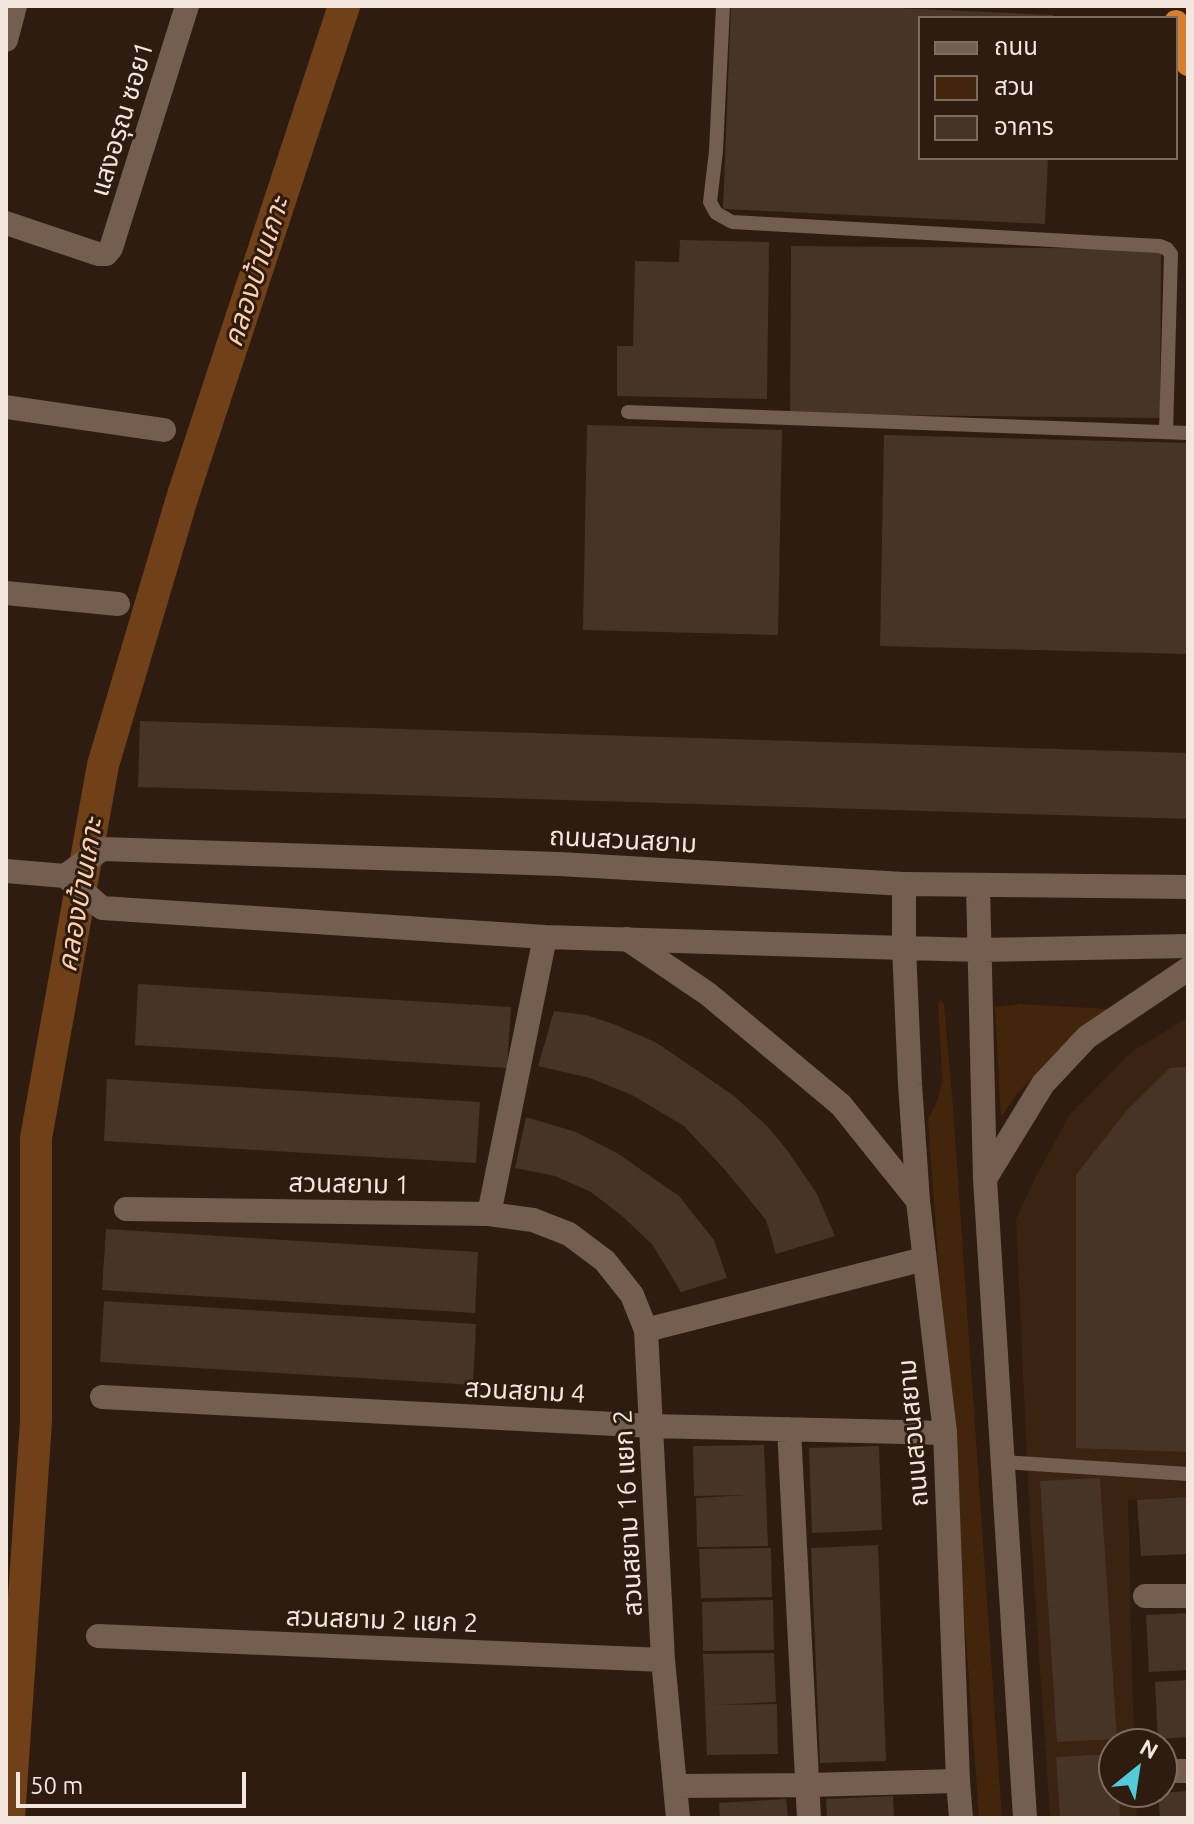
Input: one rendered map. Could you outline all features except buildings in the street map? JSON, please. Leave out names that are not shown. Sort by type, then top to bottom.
[{"type":"highway","points":[[1178,30],[1188,64]]},
{"type":"street","points":[[6,40],[15,6]]},
{"type":"street","name":"แสงอรุณ ซอย1","points":[[6,223],[106,254],[111,248],[187,6]]},
{"type":"street","points":[[6,407],[164,430]]},
{"type":"street","points":[[6,593],[118,604]]},
{"type":"street","name":"ถนนสวนสยาม","points":[[66,876],[102,849],[559,864],[904,884],[1188,887]]},
{"type":"street","points":[[6,871],[66,876],[102,908],[545,937],[981,950],[1188,946]]},
{"type":"street","name":"ถนนสวนสยาม","points":[[904,884],[910,1084],[918,1201],[945,1433],[961,1818]]},
{"type":"street","points":[[978,886],[985,1179],[1025,1818]]},
{"type":"street","points":[[489,1214],[545,937]]},
{"type":"street","points":[[627,939],[708,994],[841,1105],[918,1201]]},
{"type":"street","points":[[985,1179],[1043,1084],[1078,1046],[1188,969]]},
{"type":"street","name":"สวนสยาม 1","points":[[126,1209],[489,1214],[533,1220],[569,1234]]},
{"type":"street","name":"สวนสยาม 16 แยก 2","points":[[569,1234],[605,1261],[632,1295],[646,1330],[663,1660],[678,1818]]},
{"type":"street","points":[[646,1330],[924,1259]]},
{"type":"street","name":"สวนสยาม 4","points":[[102,1397],[652,1426],[945,1433]]},
{"type":"street","points":[[789,1429],[809,1818]]},
{"type":"street","points":[[1145,1596],[1188,1596]]},
{"type":"street","name":"สวนสยาม 2 แยก 2","points":[[98,1636],[663,1660]]},
{"type":"street","points":[[676,1786],[958,1781]]},
{"type":"lane","points":[[723,6],[718,123],[710,202],[716,213],[732,222],[1160,246],[1167,249],[1171,254],[1166,432]]},
{"type":"lane","points":[[628,412],[1188,433]]},
{"type":"lane","points":[[1003,1462],[1188,1474]]},
{"type":"shaded area","points":[[1188,1017],[1188,1502],[1128,1500],[1134,1728],[1098,1728],[1098,1808],[1136,1808],[1137,1818],[1050,1818],[1029,1506],[1016,1219],[1070,1114],[1130,1053]]},
{"type":"green space","points":[[941,1000],[944,1004],[953,1107],[1002,1818],[979,1818],[928,1120],[938,1099],[942,1079],[938,1002]]},
{"type":"green space","points":[[1020,1004],[1107,1009],[1107,1017],[1049,1061],[1017,1094],[1001,1117],[995,1007]]},
{"type":"waterway","name":"คลองบ้านเกาะ","points":[[9,1818],[36,1421],[36,1138],[103,765],[183,495],[344,6]]}]
